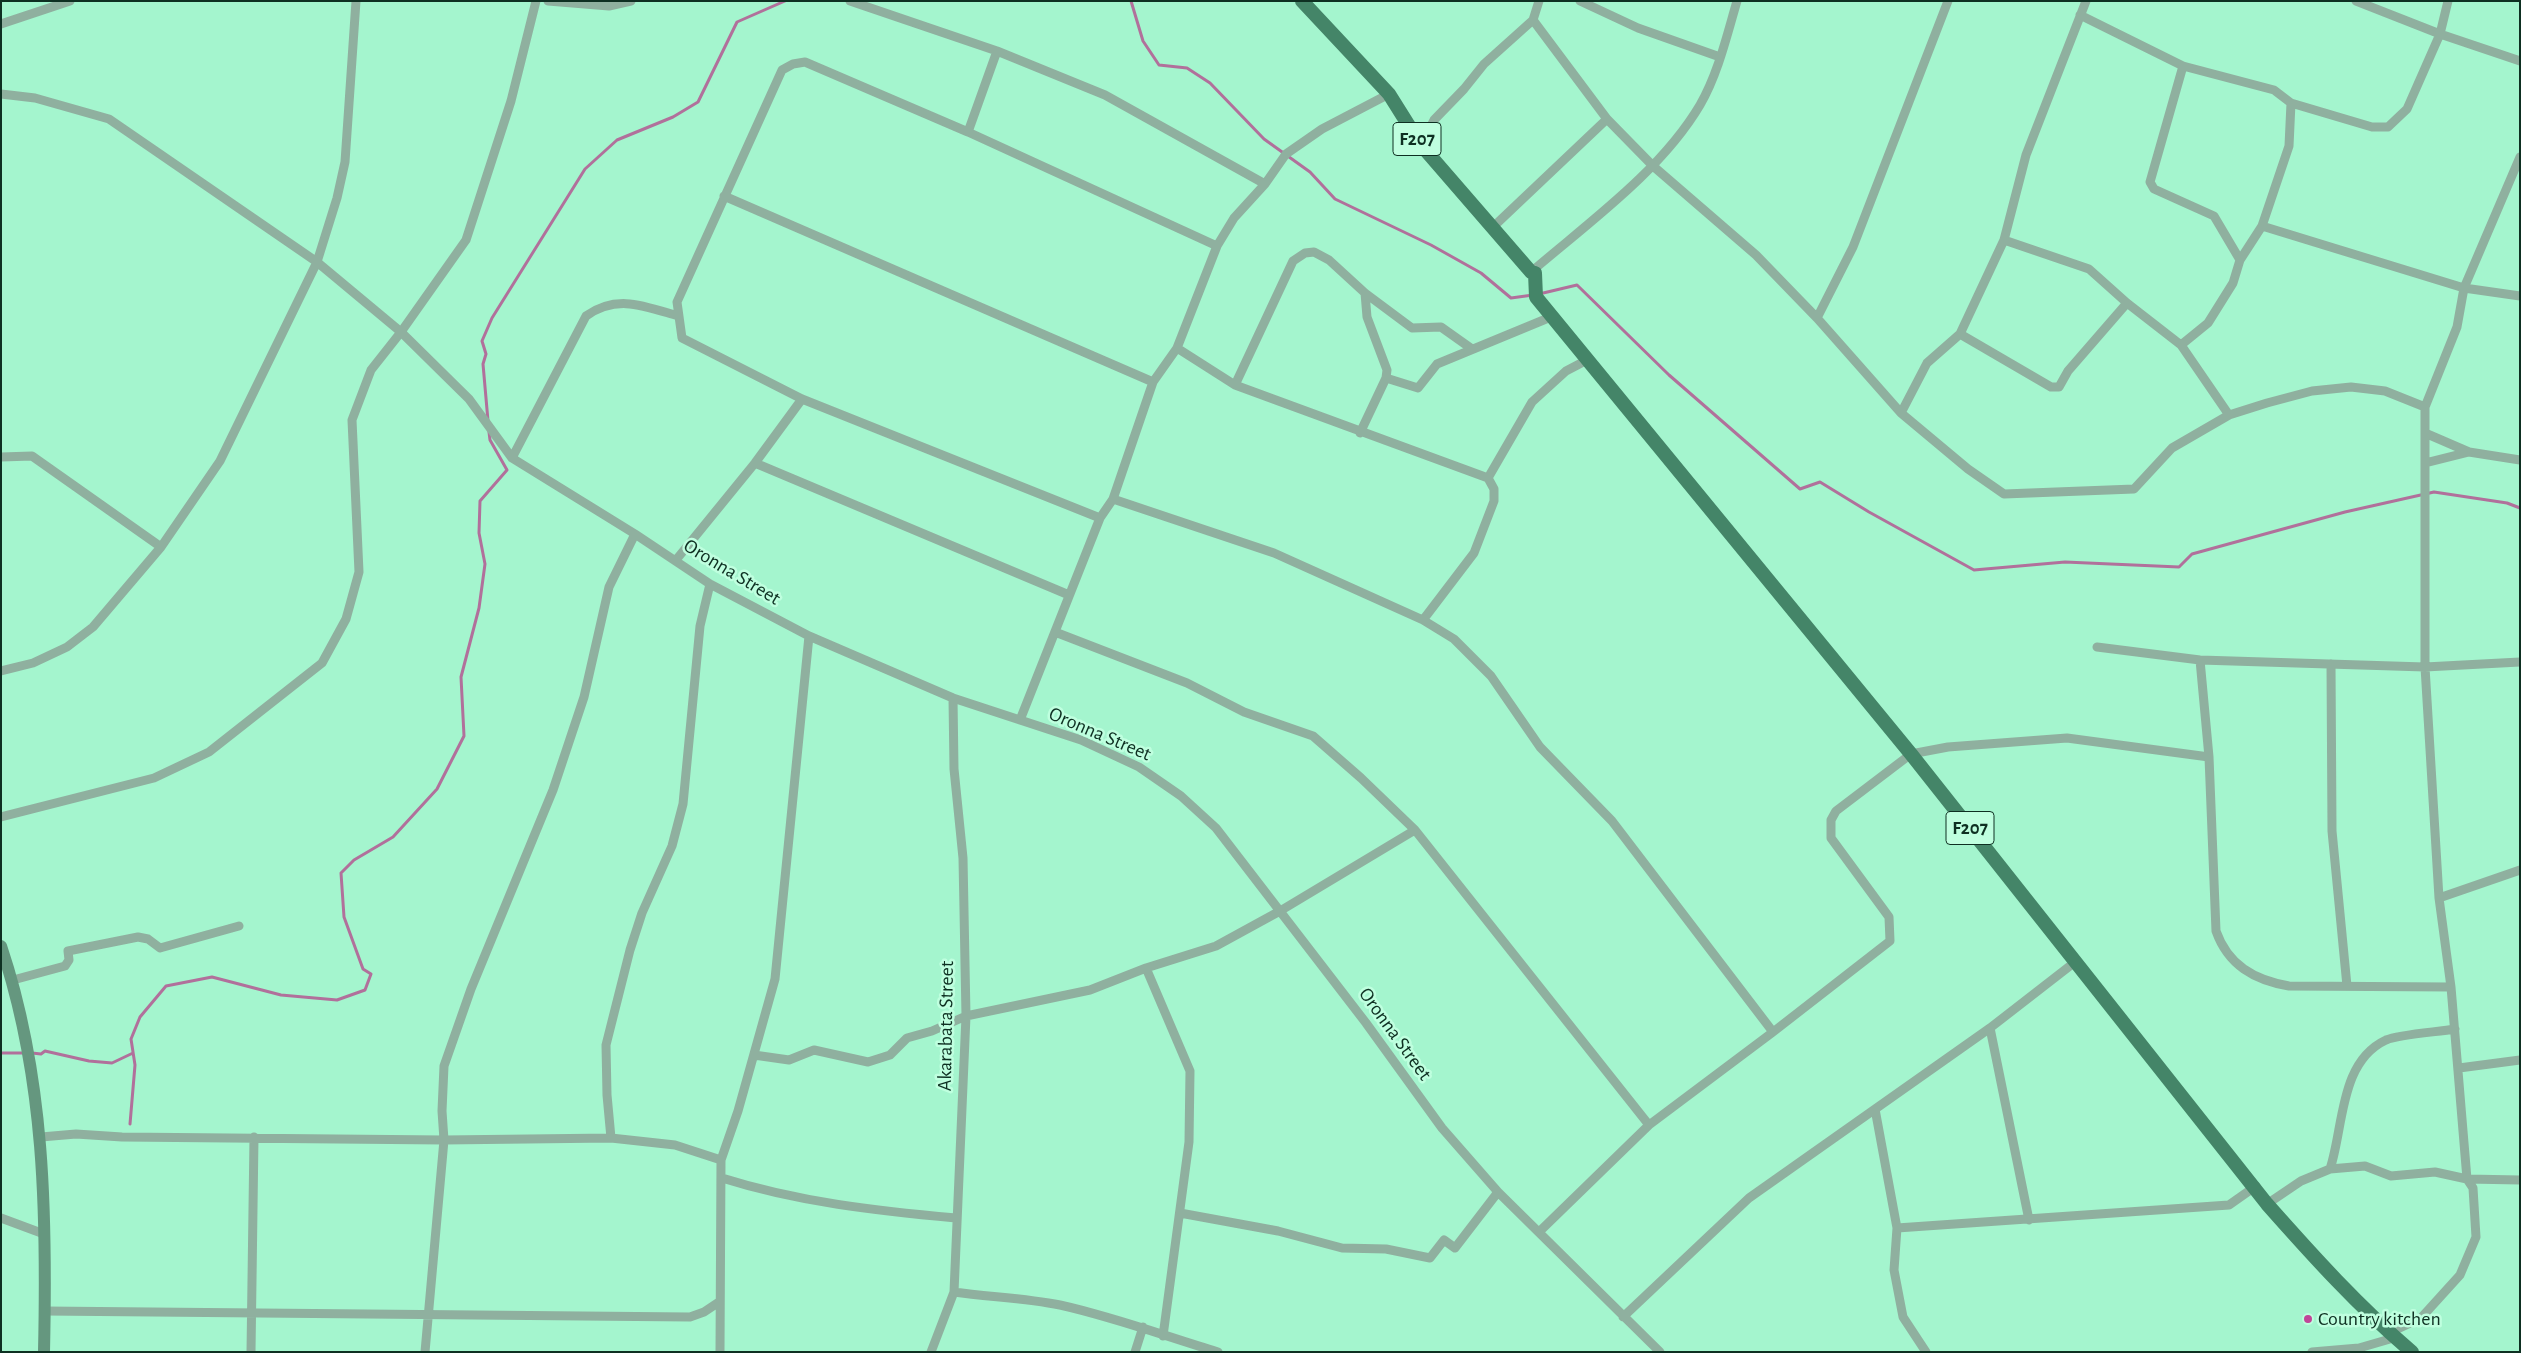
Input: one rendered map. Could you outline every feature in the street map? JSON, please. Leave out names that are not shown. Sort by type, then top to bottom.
[{"type":"main road","name":"F207","points":[[1302,1],[1389,94],[1421,145],[1533,273],[1536,297],[1911,754],[2075,962],[2256,1186],[2267,1204],[2317,1261],[2389,1333],[2412,1352]]},
{"type":"street","points":[[1,24],[70,1]]},
{"type":"street","points":[[1,671],[33,663],[67,647],[93,627],[161,547],[220,461],[317,262],[337,198],[345,162],[356,1]]},
{"type":"street","points":[[1,817],[154,778],[209,752],[322,664],[346,619],[359,572],[352,420],[371,370],[401,332],[466,240],[511,100],[536,1]]},
{"type":"street","points":[[548,1],[609,6],[631,1]]},
{"type":"street","points":[[850,1],[997,51],[1105,95],[1265,184]]},
{"type":"street","points":[[1421,145],[1434,120],[1464,89],[1484,64],[1533,20],[1540,1]]},
{"type":"street","points":[[1580,1],[1638,28],[1720,57]]},
{"type":"street","points":[[1533,273],[1654,166],[1700,104],[1720,57],[1737,1]]},
{"type":"street","points":[[1816,318],[1853,247],[1948,1]]},
{"type":"street","points":[[1901,413],[1927,363],[1960,334],[2004,240],[2026,154],[2086,1]]},
{"type":"street","points":[[2356,1],[2440,34],[2520,61]]},
{"type":"street","points":[[2080,15],[2183,66],[2274,90],[2291,103],[2372,127],[2388,127],[2407,109],[2440,34],[2448,1]]},
{"type":"street","points":[[1533,20],[1608,119],[1654,166],[1756,256],[1816,318],[1901,413],[1968,469],[2004,494],[2134,489],[2172,448],[2229,415],[2312,391],[2351,387],[2385,391],[2425,407]]},
{"type":"street","points":[[968,132],[997,51]]},
{"type":"street","points":[[1100,518],[802,399],[682,338],[677,302],[782,70],[793,64],[805,62],[968,132],[1217,246]]},
{"type":"street","points":[[2183,66],[2150,182],[2154,189],[2214,216],[2240,260]]},
{"type":"street","points":[[1,94],[35,98],[109,119],[317,262],[401,332],[469,399],[511,456],[586,316],[598,307],[635,303],[678,316]]},
{"type":"street","points":[[1020,720],[1100,518],[1113,500],[1153,382],[1177,348],[1217,246],[1234,218],[1265,184],[1286,154],[1322,129],[1389,94]]},
{"type":"street","points":[[2181,344],[2208,323],[2233,283],[2240,260],[2262,226],[2289,146],[2291,103]]},
{"type":"street","points":[[1492,228],[1608,119]]},
{"type":"street","points":[[2312,1352],[2359,1348],[2390,1339],[2389,1333],[2421,1318],[2460,1275],[2476,1237],[2473,1188],[2467,1179],[2451,987],[2439,898],[2425,667],[2423,519],[2425,407],[2457,327],[2464,288],[2520,157]]},
{"type":"street","points":[[724,196],[1153,382]]},
{"type":"street","points":[[2262,226],[2464,288],[2520,296]]},
{"type":"street","points":[[2004,240],[2089,269],[2127,303],[2181,344],[2229,415]]},
{"type":"street","points":[[1235,385],[1293,261],[1305,253],[1314,252],[1329,260],[1365,293],[1412,328],[1441,327],[1472,350]]},
{"type":"street","points":[[1360,433],[1386,378],[1387,370],[1367,317],[1365,293]]},
{"type":"street","points":[[1960,334],[2051,387],[2059,388],[2068,371],[2127,303]]},
{"type":"street","points":[[1386,378],[1418,388],[1437,364],[1546,319],[1548,312]]},
{"type":"street","points":[[1177,348],[1235,385],[1360,433],[1488,478],[1494,489],[1494,501],[1474,553],[1423,620]]},
{"type":"street","points":[[1488,478],[1532,402],[1566,371],[1586,360]]},
{"type":"street","points":[[676,560],[755,463],[802,399]]},
{"type":"street","points":[[2424,433],[2469,452],[2520,460]]},
{"type":"street","points":[[2425,463],[2469,452]]},
{"type":"street","points":[[1,457],[32,456],[161,547]]},
{"type":"street","name":"Oronna Street","points":[[511,456],[676,560],[710,584],[809,636],[953,698],[1081,740],[1139,766],[1180,796],[1216,828],[1442,1128],[1498,1192],[1660,1352]]},
{"type":"street","points":[[755,463],[1069,595]]},
{"type":"street","points":[[1113,500],[1274,553],[1423,620],[1454,639],[1491,676],[1540,747],[1612,820],[1773,1032]]},
{"type":"street","points":[[424,1352],[444,1140],[442,1111],[444,1066],[471,989],[553,790],[584,697],[609,587],[635,534]]},
{"type":"street","points":[[611,1138],[607,1095],[606,1045],[630,950],[642,913],[672,846],[683,804],[700,626],[710,584]]},
{"type":"street","points":[[1055,632],[1187,683],[1244,712],[1313,736],[1361,778],[1415,830],[1649,1124]]},
{"type":"street","points":[[720,1352],[721,1160],[776,979],[809,636]]},
{"type":"street","points":[[2097,647],[2200,660],[2425,667],[2520,662]]},
{"type":"street","points":[[2200,660],[2209,757],[2216,931],[2226,953],[2238,967],[2268,982],[2289,986],[2451,987]]},
{"type":"street","points":[[2331,664],[2332,832],[2347,986]]},
{"type":"street","name":"Akarabata Street","points":[[931,1352],[954,1292],[966,1016],[963,858],[954,769],[953,698]]},
{"type":"street","points":[[1538,1232],[1649,1124],[1773,1032],[1890,940],[1889,917],[1831,838],[1830,820],[1836,811],[1911,754],[1948,747],[2067,738],[2209,757]]},
{"type":"street","points":[[754,1055],[789,1060],[814,1050],[868,1062],[890,1055],[907,1038],[932,1031],[966,1016],[1090,990],[1146,968],[1216,946],[1280,911],[1415,830]]},
{"type":"street","points":[[2439,898],[2520,870]]},
{"type":"street","points":[[13,980],[65,966],[69,960],[68,951],[138,937],[148,940],[160,948],[239,926]]},
{"type":"street","points":[[1,946],[13,980],[25,1035],[34,1081],[41,1137],[44,1234],[44,1352]]},
{"type":"street","points":[[1623,1317],[1749,1198],[1990,1028],[2075,962]]},
{"type":"street","points":[[1146,968],[1190,1071],[1189,1142],[1163,1336]]},
{"type":"street","points":[[1990,1028],[2029,1220]]},
{"type":"street","points":[[2330,1170],[2337,1149],[2344,1102],[2359,1064],[2371,1050],[2388,1040],[2455,1029]]},
{"type":"street","points":[[2459,1068],[2520,1060]]},
{"type":"street","points":[[1875,1109],[1897,1228],[1894,1270],[1903,1318],[1926,1352]]},
{"type":"street","points":[[41,1137],[76,1134],[122,1137],[444,1140],[611,1138],[675,1145],[721,1160]]},
{"type":"street","points":[[251,1352],[254,1137]]},
{"type":"street","points":[[2267,1204],[2301,1182],[2330,1170],[2365,1166],[2390,1176],[2435,1172],[2467,1179],[2520,1180]]},
{"type":"street","points":[[722,1178],[765,1192],[815,1201],[892,1213],[956,1218]]},
{"type":"street","points":[[1897,1228],[2229,1205],[2256,1186]]},
{"type":"street","points":[[1180,1213],[1278,1231],[1342,1248],[1386,1249],[1430,1258],[1444,1240],[1455,1248],[1498,1192]]},
{"type":"street","points":[[1,1218],[44,1234]]},
{"type":"street","points":[[954,1292],[1059,1305],[1143,1327],[1163,1336],[1218,1352]]},
{"type":"street","points":[[45,1311],[428,1313],[578,1317],[690,1316],[704,1312],[719,1302]]},
{"type":"street","points":[[1135,1352],[1143,1327]]},
{"type":"waterway","points":[[488,421],[483,364],[486,354],[482,341],[492,318],[585,169],[617,140],[673,117],[698,102],[737,22],[785,1]]},
{"type":"waterway","points":[[1131,1],[1143,41],[1159,65],[1187,68],[1210,83],[1264,139],[1310,172],[1335,199],[1431,245],[1481,273],[1511,298],[1533,295]]},
{"type":"waterway","points":[[1539,294],[1577,285],[1669,375],[1800,489],[1820,482],[1869,512],[1974,570],[2065,562],[2179,567],[2192,554],[2345,512],[2434,492],[2507,503],[2520,508]]},
{"type":"waterway","points":[[130,1124],[135,1065],[131,1039],[140,1017],[166,986],[212,977],[281,995],[337,1000],[365,990],[371,974],[363,969],[344,917],[341,873],[354,860],[393,837],[437,789],[464,736],[461,677],[479,608],[485,564],[479,533],[480,501],[507,470],[490,440],[489,432]]},
{"type":"waterway","points":[[32,1053],[41,1054],[45,1051],[89,1061],[112,1063],[133,1053]]},
{"type":"waterway","points":[[1,1053],[26,1053]]},
{"type":"place","name":"Country kitchen","points":[[2308,1319]]}]
